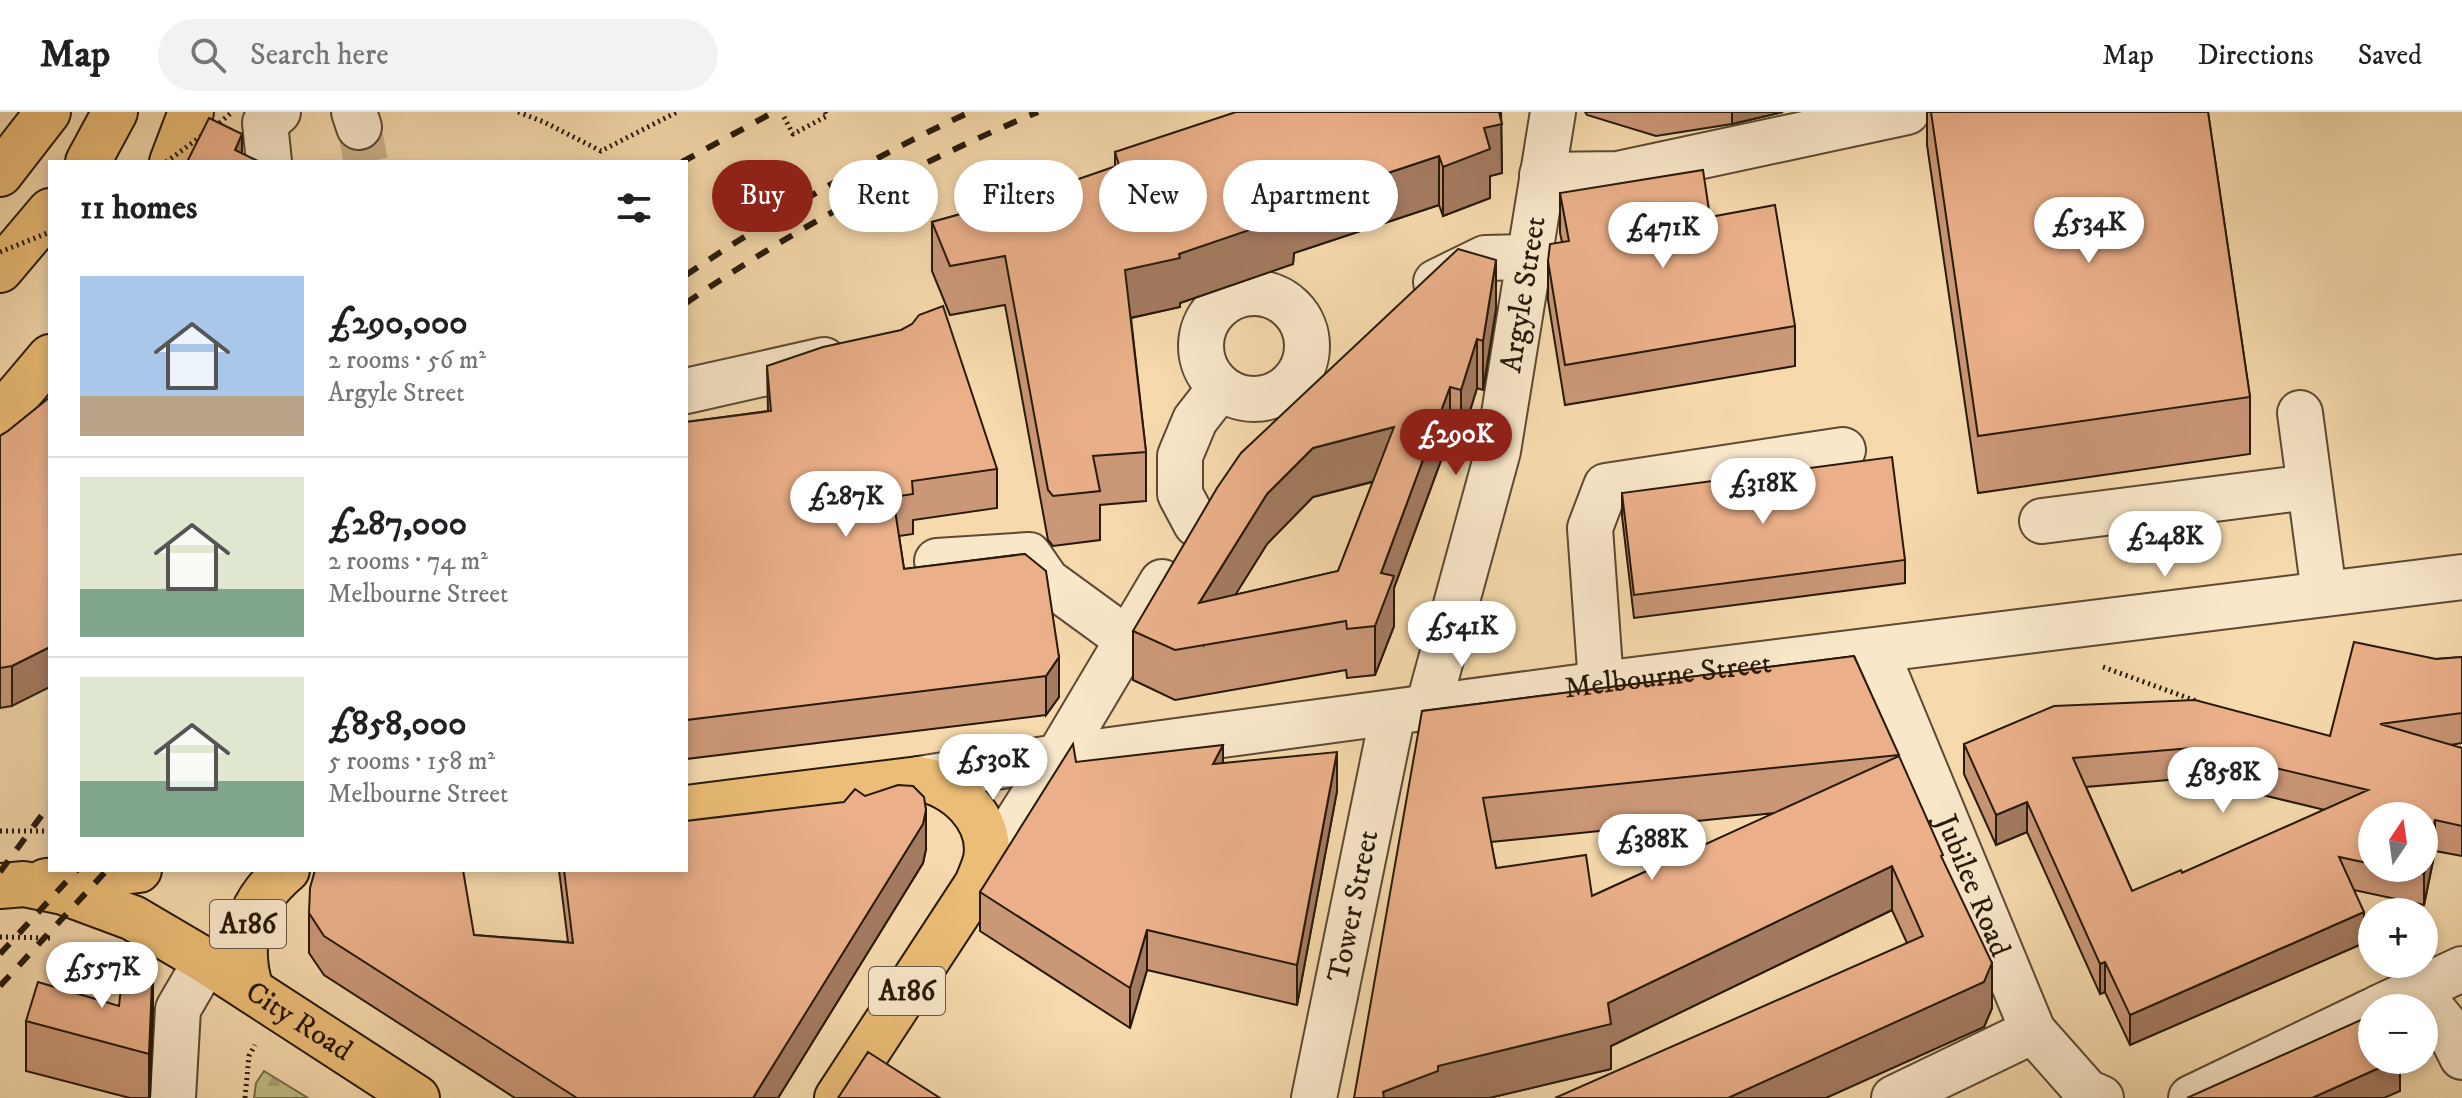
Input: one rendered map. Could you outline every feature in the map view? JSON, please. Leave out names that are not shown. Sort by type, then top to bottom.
[{"type":"main road","points":[[0,174],[48,112]]},
{"type":"main road","points":[[89,160],[115,112]]},
{"type":"main road","points":[[170,160],[191,112]]},
{"type":"main road","points":[[0,270],[48,213]]},
{"type":"main road","points":[[0,416],[48,359]]},
{"type":"main road","name":"Melbourne Street","points":[[688,808],[919,779]]},
{"type":"main road","name":"A186","points":[[837,1098],[977,884],[986,860],[987,848],[980,824],[970,808],[947,786],[919,779]]},
{"type":"main road","name":"A186","points":[[12,885],[122,872]]},
{"type":"main road","name":"A186","points":[[262,998],[244,960],[247,925],[264,893],[285,872]]},
{"type":"main road","name":"City Road","points":[[12,885],[82,898],[133,918],[206,961],[417,1098]]},
{"type":"street","points":[[269,160],[265,123],[278,112]]},
{"type":"street","points":[[1542,175],[1618,174],[1907,112]]},
{"type":"street","name":"Argyle Street","points":[[1410,710],[1498,451],[1552,117]]},
{"type":"street","points":[[1405,312],[1439,280],[1485,258],[1528,257]]},
{"type":"street","points":[[688,391],[866,351]]},
{"type":"street","points":[[1279,432],[1348,366]]},
{"type":"street","points":[[1196,524],[1180,494],[1180,456],[1195,420],[1220,388]]},
{"type":"street","points":[[2300,413],[2324,593]]},
{"type":"street","points":[[1601,684],[1590,528],[1606,486],[1843,450]]},
{"type":"street","points":[[977,884],[1058,757],[1196,524],[1222,486]]},
{"type":"street","points":[[2042,521],[2309,487]]},
{"type":"street","points":[[937,561],[1029,555],[1047,581],[1128,640]]},
{"type":"street","name":"Melbourne Street","points":[[919,779],[1058,757],[1601,684],[2462,577]]},
{"type":"street","name":"Jubilee Road","points":[[1876,651],[2033,1031],[2087,1096]]},
{"type":"street","name":"Tower Street","points":[[1314,1098],[1410,710]]},
{"type":"street","points":[[173,1098],[178,1009],[206,961]]},
{"type":"street","points":[[2409,994],[2462,969]]},
{"type":"street","points":[[2191,1098],[2358,1018]]},
{"type":"street","points":[[2438,1022],[2447,1027],[2462,1057]]},
{"type":"street","points":[[1894,1098],[2033,1031]]},
{"type":"path","points":[[172,160],[232,112]]},
{"type":"path","points":[[518,112],[601,151],[677,112]]},
{"type":"path","points":[[784,117],[793,134],[826,114]]},
{"type":"path","points":[[0,252],[48,233]]},
{"type":"path","points":[[2096,664],[2208,705]]},
{"type":"path","points":[[0,831],[48,831]]},
{"type":"path","points":[[245,1098],[249,1056],[262,998]]},
{"type":"green space","points":[[264,1071],[308,1098],[254,1098],[256,1083]]},
{"type":"building","points":[[1236,112],[1499,112],[1502,124],[1484,128],[1490,149],[1443,167],[1439,156],[1398,170],[1398,160],[1223,160],[1223,232],[1243,232],[1179,254],[1180,258],[1125,270],[1146,452],[1093,456],[1100,491],[1053,496],[1048,490],[1005,256],[950,266],[936,232],[938,220],[954,216],[954,232],[1083,232],[1083,178],[1099,172],[1099,232],[1207,232],[1207,160],[1117,160],[1115,152]]},
{"type":"building","points":[[1931,112],[2208,112],[2250,397],[1978,436]]},
{"type":"building","points":[[209,118],[242,134],[235,150],[256,160],[188,160]]},
{"type":"building","points":[[1703,170],[1710,217],[1775,205],[1795,326],[1565,365],[1548,261],[1550,244],[1569,241],[1560,193]]},
{"type":"building","points":[[1458,249],[1496,260],[1483,341],[1477,339],[1461,390],[1450,387],[1381,573],[1394,576],[1375,626],[1347,629],[1346,621],[1175,650],[1133,631],[1241,453]],"holes":[[[1394,427],[1338,571],[1199,603],[1267,494],[1313,448]]]},
{"type":"building","points":[[943,306],[997,469],[912,481],[913,494],[893,497],[904,569],[1025,554],[1046,571],[1059,657],[1046,676],[688,720],[688,422],[771,411],[767,366],[823,347],[901,330],[912,324],[919,315]]},
{"type":"building","points":[[48,399],[48,648],[12,666],[0,668],[0,436]]},
{"type":"building","points":[[1892,457],[1905,560],[1634,595],[1622,493]]},
{"type":"building","points":[[2354,642],[2436,659],[2462,657],[2462,713],[2380,724],[2462,748],[2462,826],[2438,821],[2438,802],[2358,802],[2358,861],[2339,857],[2358,899],[2358,915],[2130,1015],[2105,962],[2100,964],[2027,802],[1996,815],[1964,744],[2054,706],[2195,700],[2330,736]],"holes":[[[2192,748],[2368,790],[2182,873],[2181,870],[2132,891],[2073,758]]]},
{"type":"building","points":[[1854,656],[1899,755],[1483,798],[1496,868],[1586,855],[1592,896],[1899,756],[1941,856],[1992,963],[1984,982],[1728,1098],[1555,1098],[1923,936],[1892,866],[1608,1003],[1611,1024],[1438,1066],[1438,1071],[1383,1092],[1384,1098],[1354,1098],[1422,711]]},
{"type":"building","points":[[1073,744],[1076,762],[1223,745],[1213,764],[1337,752],[1297,965],[1147,930],[1130,988],[980,892]]},
{"type":"building","points":[[898,785],[913,786],[924,797],[926,810],[923,824],[753,1098],[577,1098],[324,936],[309,913],[314,872],[463,872],[474,935],[573,943],[564,872],[688,872],[688,821],[844,802],[855,789],[865,796]]},
{"type":"building","points":[[124,960],[153,960],[149,1054],[26,1021],[38,982],[119,1006]]},
{"type":"building","points":[[2358,1021],[2358,1074],[2366,1074],[2312,1098],[2187,1098]]},
{"type":"building","points":[[868,1052],[940,1098],[838,1098]]},
{"type":"tunnel","points":[[359,127],[366,160]]},
{"type":"railway","points":[[686,160],[774,112]]},
{"type":"railway","points":[[688,274],[825,188],[896,148],[970,112]]},
{"type":"railway","points":[[688,302],[770,248],[857,198],[946,153],[1038,112]]},
{"type":"railway","points":[[0,872],[48,807]]},
{"type":"railway","points":[[0,954],[75,872]]},
{"type":"railway","points":[[0,986],[105,872]]}]
